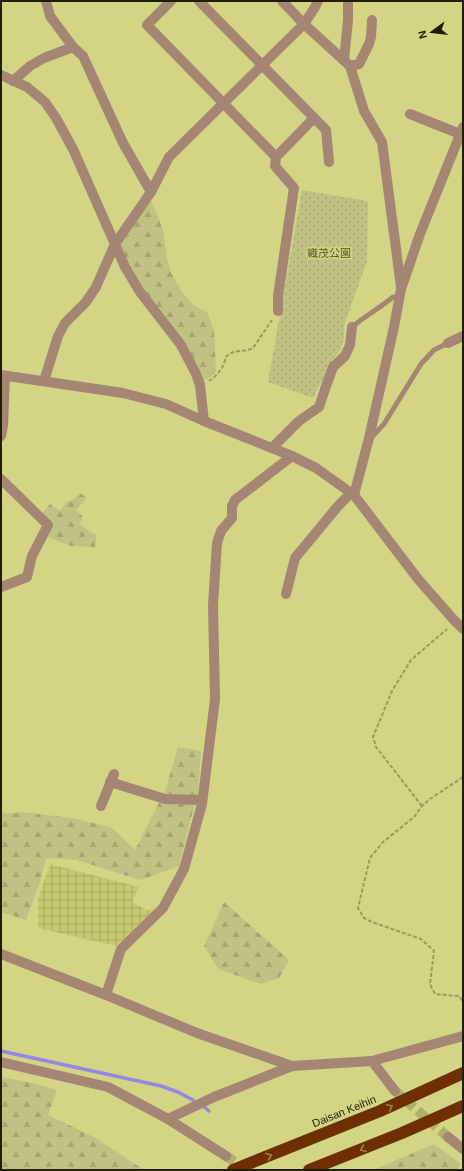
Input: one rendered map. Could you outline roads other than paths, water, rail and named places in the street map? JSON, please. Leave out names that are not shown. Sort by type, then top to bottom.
[{"type":"highway","name":"Daisan Keihin","points":[[233,1170],[380,1111],[463,1073]]},
{"type":"highway","points":[[309,1170],[402,1133],[463,1106]]},
{"type":"street","points":[[46,1],[50,16],[73,48],[83,56],[123,143],[151,192]]},
{"type":"street","points":[[171,1],[147,25],[276,157]]},
{"type":"street","points":[[199,1],[326,130],[329,162]]},
{"type":"street","points":[[282,1],[304,24],[347,63],[359,64],[369,44],[372,20]]},
{"type":"street","points":[[44,381],[58,336],[65,323],[86,302],[96,287],[115,244],[151,192],[169,158],[304,24],[316,7],[318,1]]},
{"type":"street","points":[[348,3],[347,63],[364,111],[382,142],[400,293]]},
{"type":"street","points":[[13,81],[30,66],[44,58],[73,48]]},
{"type":"street","points":[[1,75],[27,87],[45,102],[56,118],[72,149],[125,267],[140,292],[180,346],[196,374],[200,385],[204,421]]},
{"type":"street","points":[[286,594],[296,558],[333,512],[353,494],[368,442],[394,327],[400,293],[420,234],[462,130],[410,114]]},
{"type":"street","points":[[278,310],[278,296],[294,188],[275,166],[276,157],[314,118]]},
{"type":"street","points":[[272,448],[299,421],[319,407],[333,367],[344,356],[350,345],[352,327]]},
{"type":"street","points":[[448,343],[463,336]]},
{"type":"street","points":[[1,436],[3,426],[3,375],[124,392],[166,404],[204,421],[292,456],[316,468],[353,494],[418,579],[460,626]]},
{"type":"street","points":[[106,995],[121,949],[163,908],[184,869],[202,800],[215,699],[212,605],[217,543],[221,531],[232,518],[232,506],[235,500],[292,456]]},
{"type":"street","points":[[1,479],[48,525],[32,556],[27,577],[1,587]]},
{"type":"street","points":[[101,806],[112,778],[165,800],[202,800]]},
{"type":"street","points":[[1,954],[106,995],[197,1033],[292,1066]]},
{"type":"street","points":[[168,1119],[214,1097],[292,1066],[372,1061],[463,1036]]},
{"type":"street","points":[[372,1061],[395,1091]]},
{"type":"street","points":[[1,1062],[108,1087],[168,1119],[226,1156]]},
{"type":"street","points":[[448,1137],[463,1149]]},
{"type":"lane","points":[[352,327],[361,319],[400,293]]},
{"type":"lane","points":[[368,442],[384,424],[421,364],[434,350],[448,343]]},
{"type":"waterway","points":[[1,1051],[161,1086],[178,1092],[193,1100]]},
{"type":"waterway","points":[[204,1107],[209,1111]]},
{"type":"tunnel","points":[[395,1091],[448,1137]]},
{"type":"tunnel","points":[[226,1156],[247,1170]]},
{"type":"park label","name":"織茂公園","points":[[329,253]]}]
